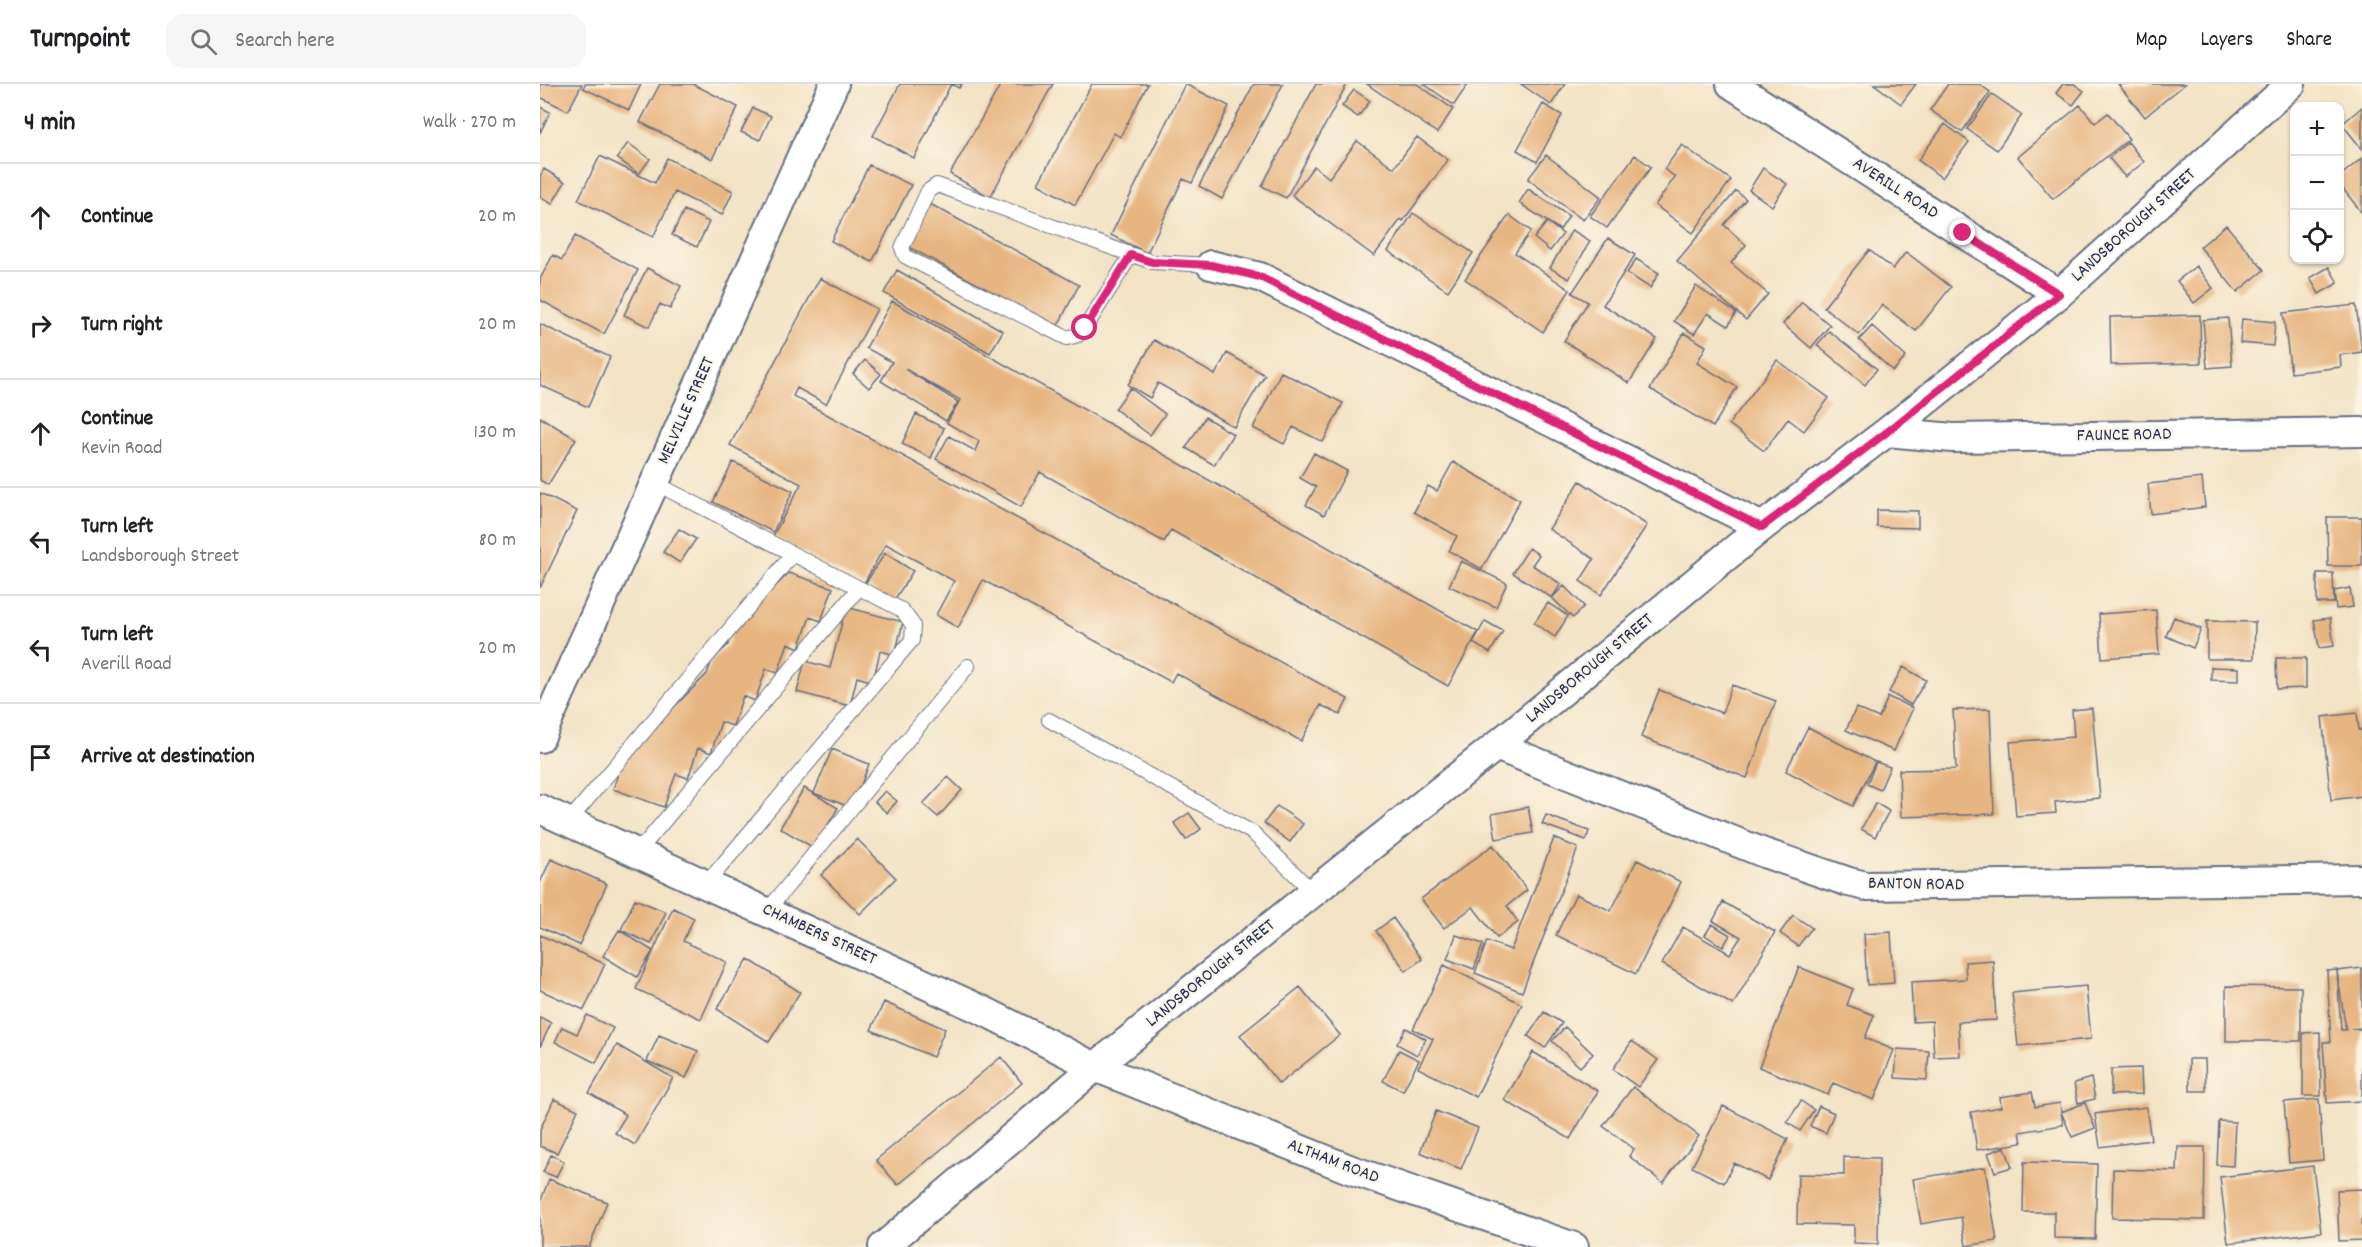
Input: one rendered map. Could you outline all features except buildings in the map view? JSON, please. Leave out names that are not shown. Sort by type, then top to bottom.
[{"type":"street","name":"MELVILLE STREET","points":[[540,738],[834,84]]},
{"type":"street","name":"AVERILL ROAD","points":[[1731,84],[2059,294]]},
{"type":"street","name":"LANDSBOROUGH STREET","points":[[883,1247],[1095,1067],[1496,746],[1762,527],[1887,432],[2059,294],[2291,84]]},
{"type":"street","points":[[1211,265],[1260,277],[1762,527]]},
{"type":"street","name":"FAUNCE ROAD","points":[[1887,432],[1953,438],[2362,432]]},
{"type":"street","name":"BANTON ROAD","points":[[1496,746],[1764,853],[1866,886],[2362,879]]},
{"type":"street","name":"CHAMBERS STREET","points":[[540,809],[984,1011],[1095,1067]]},
{"type":"street","name":"ALTHAM ROAD","points":[[1095,1067],[1349,1169],[1574,1247]]},
{"type":"lane","points":[[1131,255],[1085,328],[1078,335],[1067,338],[912,260],[905,256],[902,248],[928,190],[937,185],[1152,262],[1211,265]]},
{"type":"lane","points":[[655,483],[902,610],[913,625],[912,640],[706,884]]},
{"type":"lane","points":[[569,821],[794,554]]},
{"type":"lane","points":[[638,852],[859,588]]},
{"type":"lane","points":[[767,911],[968,666]]},
{"type":"lane","points":[[1049,720],[1252,832],[1313,892]]},
{"type":"route","points":[[1085,328],[1131,255],[1152,262],[1211,265],[1260,277],[1762,527],[1887,432],[2059,294],[1963,233]]}]
